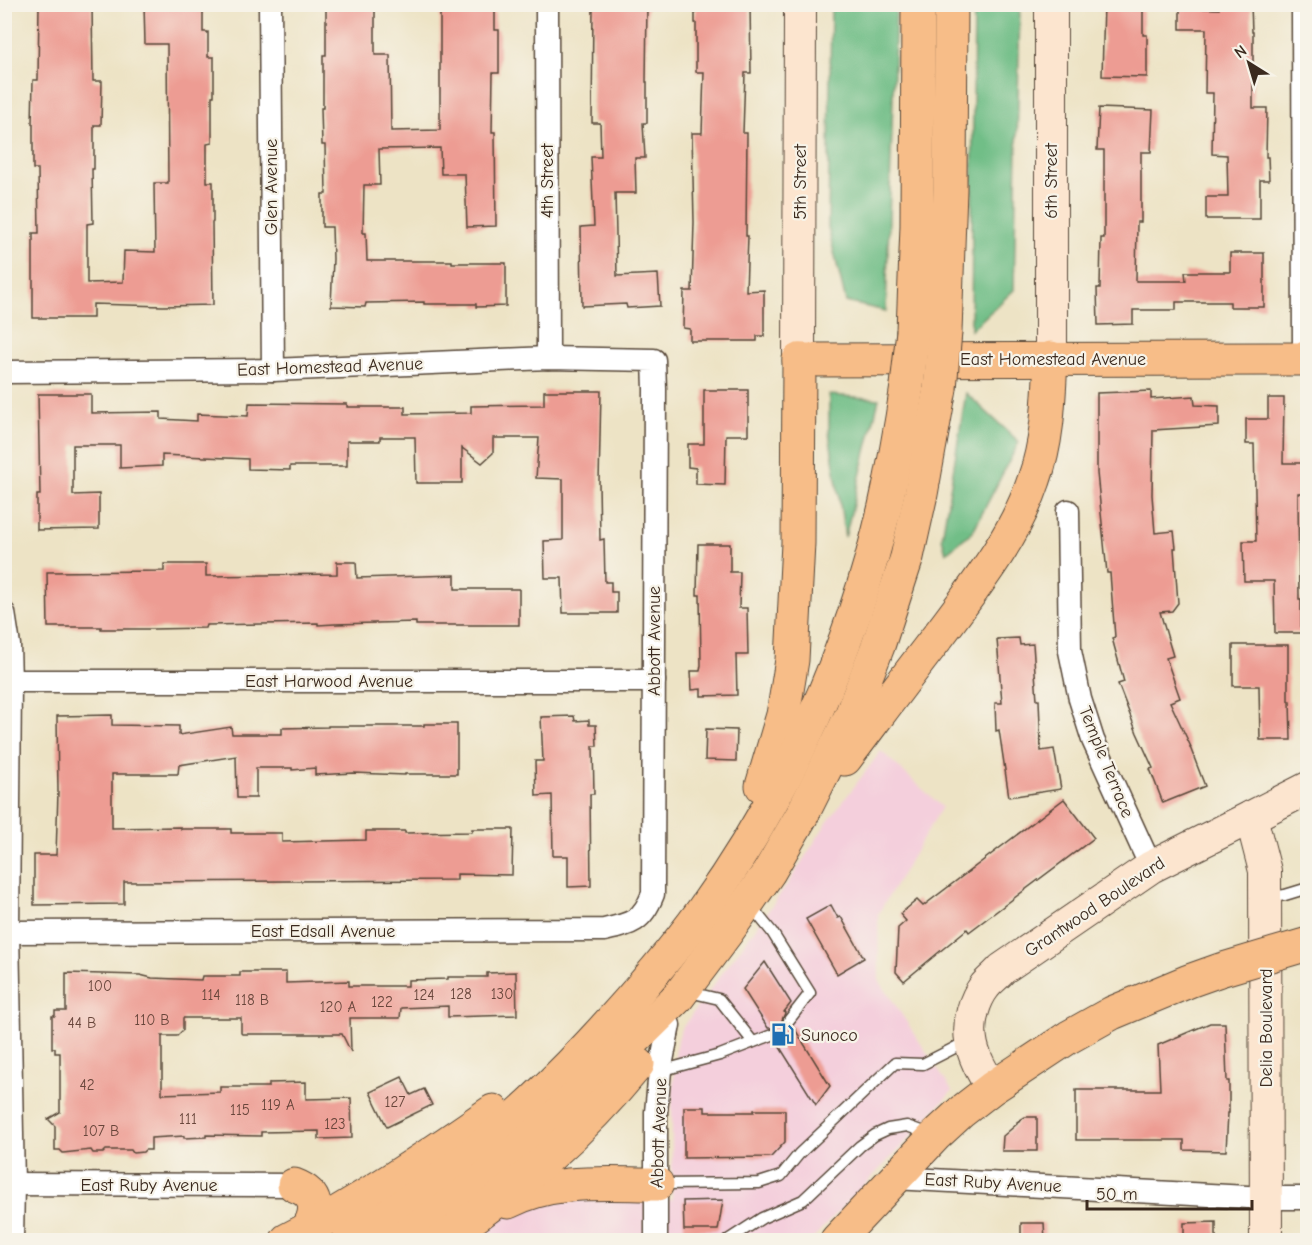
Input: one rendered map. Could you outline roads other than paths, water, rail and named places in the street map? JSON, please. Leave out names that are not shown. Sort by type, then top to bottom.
[{"type":"main road","points":[[348,1240],[418,1195],[482,1146],[544,1092],[602,1032],[655,972],[704,909],[770,803],[806,734],[851,622],[870,565],[894,466],[907,386],[913,331],[917,226],[918,4]]},
{"type":"main road","points":[[453,1233],[515,1187],[557,1150],[606,1101],[636,1066],[676,1004],[769,872],[802,815],[852,713],[878,646],[907,557],[940,388],[945,332],[950,189],[951,4]]},
{"type":"main road","points":[[802,815],[968,597],[1010,531],[1028,496],[1040,460],[1046,426],[1051,358]]},
{"type":"main road","name":"East Homestead Avenue","points":[[800,360],[1306,359]]},
{"type":"main road","points":[[742,851],[783,716],[792,660],[798,543],[800,360]]},
{"type":"main road","points":[[837,1240],[894,1178],[961,1112],[992,1088],[1069,1037],[1112,1013],[1179,985],[1220,970],[1308,945]]},
{"type":"main road","points":[[399,1240],[448,1207],[510,1158],[676,1004]]},
{"type":"main road","points":[[297,1235],[380,1186],[466,1130],[602,1032]]},
{"type":"main road","points":[[453,1233],[517,1197],[546,1188],[580,1184],[657,1184]]},
{"type":"main road","points":[[294,1185],[308,1193],[315,1206],[314,1219],[297,1235]]},
{"type":"street","name":"Glen Avenue","points":[[270,4],[273,370]]},
{"type":"street","name":"4th Street","points":[[547,4],[548,358]]},
{"type":"street","name":"5th Street","points":[[800,4],[800,360]]},
{"type":"street","name":"6th Street","points":[[1051,4],[1051,358]]},
{"type":"street","points":[[1303,4],[1306,359]]},
{"type":"street","name":"East Homestead Avenue","points":[[4,372],[273,370],[548,358],[654,360]]},
{"type":"street","name":"Abbott Avenue","points":[[638,918],[648,907],[653,894],[654,360]]},
{"type":"street","name":"Temple Terrace","points":[[1068,511],[1070,651],[1080,699],[1094,740],[1151,867]]},
{"type":"street","points":[[4,613],[9,645],[6,932],[9,1184],[12,1240]]},
{"type":"street","name":"East Harwood Avenue","points":[[7,681],[654,681]]},
{"type":"street","name":"Grantwood Boulevard","points":[[992,1088],[980,1067],[971,1040],[971,1021],[975,1004],[984,987],[1002,969],[1151,867],[1308,788]]},
{"type":"street","name":"Delia Boulevard","points":[[1251,817],[1265,871],[1266,898],[1266,1240]]},
{"type":"street","name":"East Edsall Avenue","points":[[6,932],[604,930],[627,925],[638,918]]},
{"type":"street","name":"Abbott Avenue","points":[[656,1240],[656,1112],[660,1071],[676,1004]]},
{"type":"street","name":"East Ruby Avenue","points":[[894,1178],[1266,1198],[1308,1198]]},
{"type":"street","name":"East Ruby Avenue","points":[[9,1184],[294,1185]]},
{"type":"lane","points":[[1266,898],[1308,888]]},
{"type":"lane","points":[[748,903],[772,932],[810,993],[789,1020]]},
{"type":"lane","points":[[676,1004],[719,999],[753,1042]]},
{"type":"lane","points":[[660,1071],[720,1055],[772,1035]]},
{"type":"lane","points":[[657,1184],[759,1183],[781,1176],[799,1154],[895,1063],[923,1064],[971,1040]]},
{"type":"lane","points":[[728,1240],[762,1218],[803,1200],[860,1146],[875,1135],[888,1129],[907,1126],[935,1136]]},
{"type":"place","name":"Sunoco","points":[[783,1035]]}]
